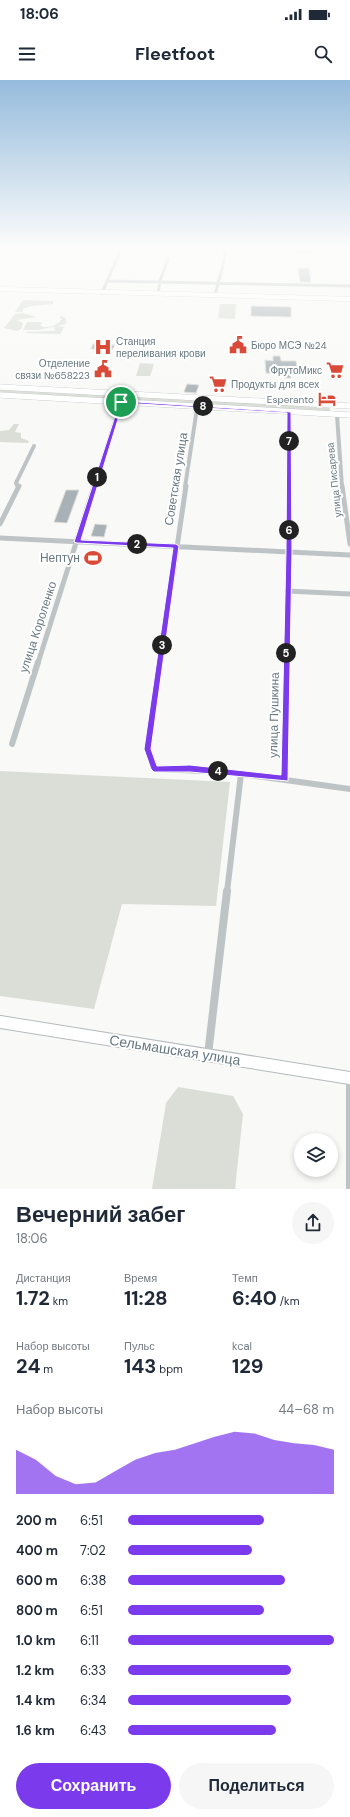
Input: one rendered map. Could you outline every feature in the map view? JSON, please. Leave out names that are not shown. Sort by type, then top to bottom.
[{"type":"street","points":[[0,388],[350,406]]},
{"type":"street","points":[[0,395],[350,415]]},
{"type":"street","name":"Советская улица","points":[[200,398],[176,546],[147,749],[154,769],[190,768],[241,774]]},
{"type":"street","name":"улица Короленко","points":[[12,744],[121,402]]},
{"type":"street","name":"улица Пушкина","points":[[285,779],[287,591],[289,551],[289,412]]},
{"type":"street","name":"улица Писарева","points":[[337,415],[341,476],[350,544]]},
{"type":"street","points":[[0,524],[19,486],[16,482],[34,446]]},
{"type":"street","points":[[0,538],[350,555]]},
{"type":"street","points":[[287,591],[350,594]]},
{"type":"street","points":[[208,1055],[241,774],[350,789]]},
{"type":"street","name":"Сельмашская улица","points":[[0,1022],[350,1078]]},
{"type":"street","points":[[350,1078],[350,1189]]},
{"type":"shaded area","points":[[23,300],[53,301],[53,304],[31,306],[23,309],[23,312],[15,312]]},
{"type":"shaded area","points":[[220,304],[236,304],[235,319],[218,318]]},
{"type":"shaded area","points":[[23,313],[36,317],[17,320],[23,323],[21,329],[17,331],[4,328],[15,314]]},
{"type":"shaded area","points":[[62,316],[65,318],[67,323],[58,326],[64,327],[60,334],[25,332],[52,331],[56,330],[53,328],[57,326],[38,330],[23,330],[27,322],[41,322],[42,323],[40,325],[43,327],[54,326],[62,319],[59,317]]},
{"type":"shaded area","points":[[140,363],[154,364],[150,376],[136,376]]},
{"type":"shaded area","points":[[0,389],[194,399],[193,404],[0,394]]},
{"type":"shaded area","points":[[203,401],[330,407],[330,412],[204,404]]},
{"type":"shaded area","points":[[14,424],[19,424],[15,432],[21,433],[21,438],[29,441],[28,443],[0,442],[0,431],[9,430]]},
{"type":"shaded area","points":[[0,771],[230,782],[216,906],[122,904],[94,1009],[0,996]]},
{"type":"shaded area","points":[[178,1087],[233,1096],[243,1114],[235,1189],[152,1189],[166,1103]]},
{"type":"building","points":[[251,306],[291,307],[291,317],[251,316]]},
{"type":"building","name":"Станция переливания крови","points":[[93,344],[115,345],[112,350],[91,349]]},
{"type":"building","points":[[273,356],[280,356],[281,361],[296,361],[298,374],[290,374],[291,378],[284,378],[283,374],[266,373],[265,360],[273,361]]},
{"type":"building","points":[[187,384],[199,385],[196,393],[184,392]]},
{"type":"building","points":[[66,490],[79,490],[67,523],[54,522]]},
{"type":"building","points":[[95,524],[107,525],[104,537],[91,536]]},
{"type":"place","name":"Бюро МСЭ №24","points":[[238,345]]},
{"type":"place","name":"Станция переливания крови","points":[[103,347]]},
{"type":"place","name":"Отделение связи №658223","points":[[103,369]]},
{"type":"place","name":"ФрутоМикс","points":[[335,370]]},
{"type":"place","name":"Продукты для всех","points":[[218,384]]},
{"type":"place","name":"Esperanto","points":[[327,399]]},
{"type":"place","name":"Нептун","points":[[93,558]]},
{"type":"route","points":[[121,402],[289,412],[289,551],[287,591],[285,779],[190,768],[154,769],[147,749],[176,546],[77,542],[121,402]]}]
